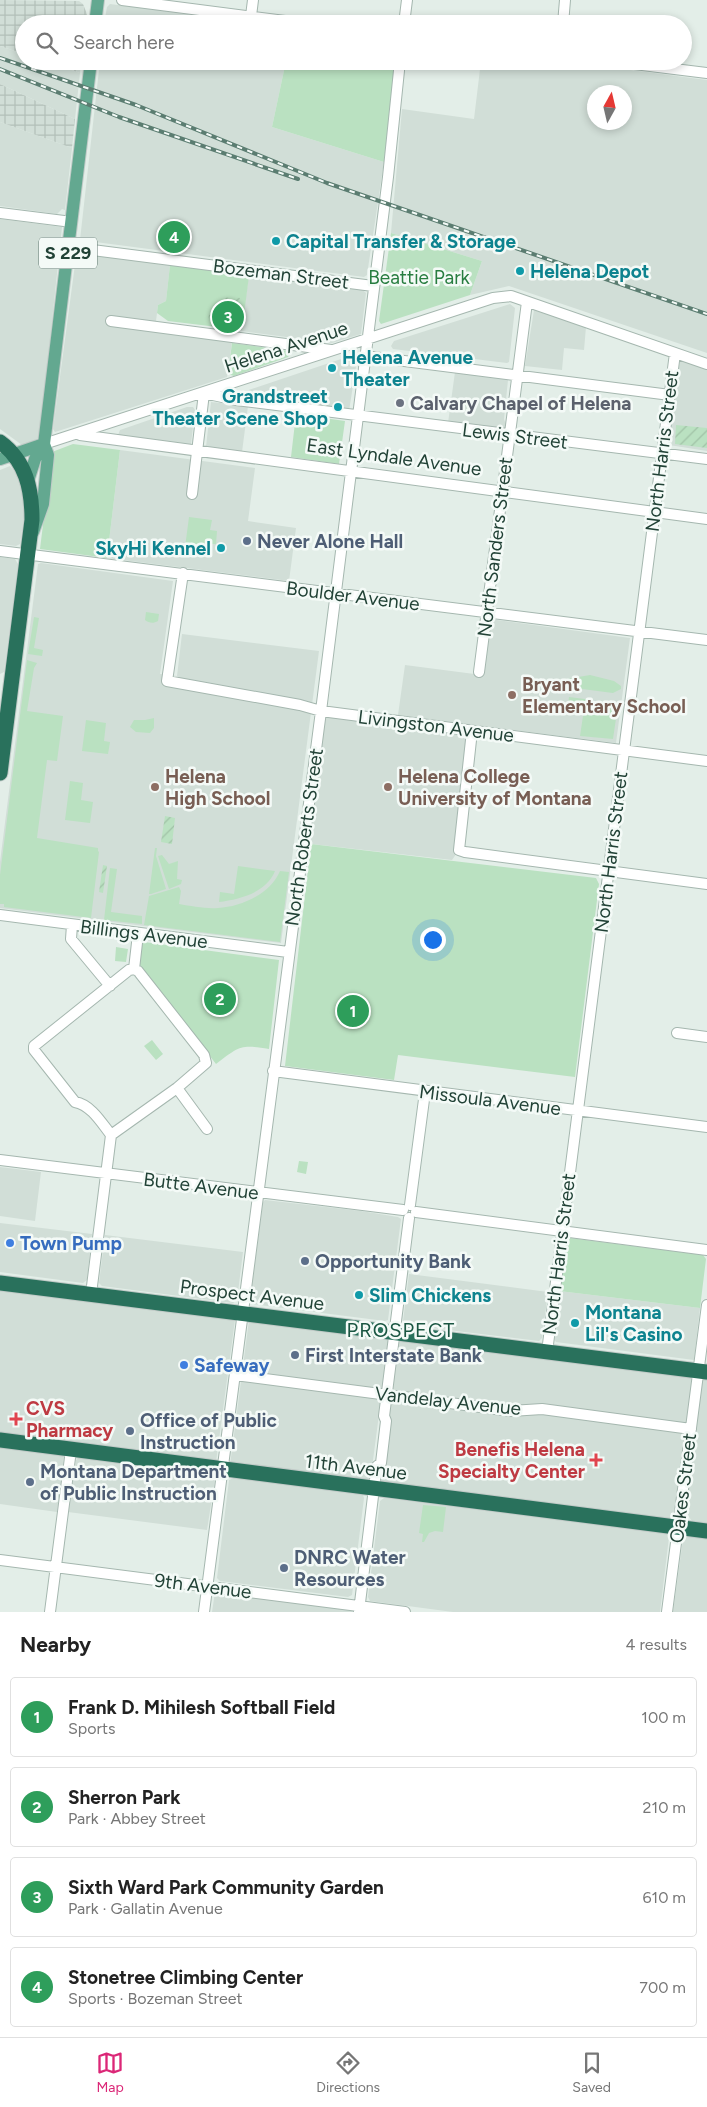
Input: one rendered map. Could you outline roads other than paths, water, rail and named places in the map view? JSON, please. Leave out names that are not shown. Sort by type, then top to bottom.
[{"type":"highway","points":[[0,442],[7,457],[21,464],[28,481],[32,502],[28,554],[6,680],[0,773]]},
{"type":"highway","name":"Prospect Avenue","points":[[0,1283],[703,1372]]},
{"type":"highway","name":"11th Avenue","points":[[0,1440],[374,1490],[707,1531]]},
{"type":"main road","points":[[96,15],[98,0]]},
{"type":"main road","name":"S 229","points":[[30,536],[36,527],[43,504],[48,455],[44,444],[90,70]]},
{"type":"main road","points":[[28,481],[35,459],[44,444]]},
{"type":"main road","name":"Helena Avenue","points":[[7,457],[44,444]]},
{"type":"street","points":[[122,0],[243,15]]},
{"type":"street","points":[[251,15],[253,0]]},
{"type":"street","points":[[405,15],[407,0]]},
{"type":"street","points":[[564,15],[565,0]]},
{"type":"street","name":"North Roberts Street","points":[[204,1612],[288,952],[321,711],[334,593],[388,177],[399,70]]},
{"type":"street","points":[[683,70],[707,73]]},
{"type":"street","points":[[0,213],[72,222]]},
{"type":"street","name":"Bozeman Street","points":[[69,247],[373,286]]},
{"type":"street","name":"Helena Avenue","points":[[44,444],[493,298],[511,296],[707,364]]},
{"type":"street","name":"North Sanders Street","points":[[479,672],[527,302]]},
{"type":"street","points":[[111,321],[335,350]]},
{"type":"street","name":"North Harris Street","points":[[546,1352],[675,353]]},
{"type":"street","points":[[364,356],[670,395]]},
{"type":"street","points":[[192,494],[204,393]]},
{"type":"street","name":"Lewis Street","points":[[204,393],[236,400],[509,436],[707,459]]},
{"type":"street","name":"East Lyndale Avenue","points":[[76,435],[707,519]]},
{"type":"street","name":"Boulder Avenue","points":[[0,550],[707,640]]},
{"type":"street","name":"Livingston Avenue","points":[[183,573],[167,680],[300,705],[321,711],[707,761]]},
{"type":"street","points":[[472,731],[459,850],[707,884]]},
{"type":"street","name":"Billings Avenue","points":[[0,915],[288,952]]},
{"type":"street","points":[[72,925],[71,939],[110,986]]},
{"type":"street","points":[[134,969],[138,934]]},
{"type":"street","points":[[91,1294],[111,1135],[89,1108],[82,1103],[75,1102],[34,1050],[36,1044],[128,970],[134,969],[138,971],[206,1059],[204,1066],[177,1088],[111,1135]]},
{"type":"street","points":[[677,1033],[707,1037]]},
{"type":"street","name":"Missoula Avenue","points":[[273,1071],[707,1127]]},
{"type":"street","points":[[177,1088],[207,1129]]},
{"type":"street","points":[[359,1609],[377,1466],[375,1461],[380,1420],[384,1416],[425,1092]]},
{"type":"street","name":"Butte Avenue","points":[[0,1160],[707,1250]]},
{"type":"street","name":"Oakes Street","points":[[667,1612],[691,1429],[703,1372],[707,1305]]},
{"type":"street","name":"Vandelay Avenue","points":[[235,1375],[511,1411],[542,1409],[691,1429]]},
{"type":"street","points":[[50,1612],[71,1450]]},
{"type":"street","name":"9th Avenue","points":[[0,1560],[208,1586],[359,1609],[405,1612]]},
{"type":"railway","points":[[0,58],[15,63]]},
{"type":"railway","points":[[0,69],[119,117],[298,179]]},
{"type":"railway","points":[[35,70],[136,105],[327,183],[707,314]]},
{"type":"place","name":"Stonetree Climbing Center","points":[[174,237]]},
{"type":"place","name":"Capital Transfer & Storage","points":[[276,241]]},
{"type":"place","name":"Helena Depot","points":[[520,271]]},
{"type":"place","name":"Sixth Ward Park Community Garden","points":[[228,317]]},
{"type":"place","name":"Helena Avenue Theater","points":[[332,368]]},
{"type":"place","name":"Calvary Chapel of Helena","points":[[400,403]]},
{"type":"place","name":"Grandstreet Theater Scene Shop","points":[[338,407]]},
{"type":"place","name":"Never Alone Hall","points":[[247,541]]},
{"type":"place","name":"SkyHi Kennel","points":[[221,548]]},
{"type":"place","name":"Bryant Elementary School","points":[[512,695]]},
{"type":"place","name":"Helena High School","points":[[155,787]]},
{"type":"place","name":"Helena College University of Montana","points":[[388,787]]},
{"type":"place","name":"Sherron Park","points":[[220,999]]},
{"type":"place","name":"Frank D. Mihilesh Softball Field","points":[[353,1011]]},
{"type":"place","name":"Town Pump","points":[[10,1243]]},
{"type":"place","name":"Opportunity Bank","points":[[305,1261]]},
{"type":"place","name":"Slim Chickens","points":[[359,1295]]},
{"type":"place","name":"Montana Lil's Casino","points":[[575,1323]]},
{"type":"place","name":"First Interstate Bank","points":[[295,1355]]},
{"type":"place","name":"Safeway","points":[[184,1365]]},
{"type":"place","name":"CVS Pharmacy","points":[[16,1419]]},
{"type":"place","name":"Office of Public Instruction","points":[[130,1431]]},
{"type":"place","name":"Benefis Helena Specialty Center","points":[[596,1460]]},
{"type":"place","name":"Montana Department of Public Instruction","points":[[30,1482]]},
{"type":"place","name":"DNRC Water Resources","points":[[284,1568]]},
{"type":"district","name":"PROSPECT","points":[[401,1330]]},
{"type":"park label","name":"Beattie Park","points":[[419,277]]}]
